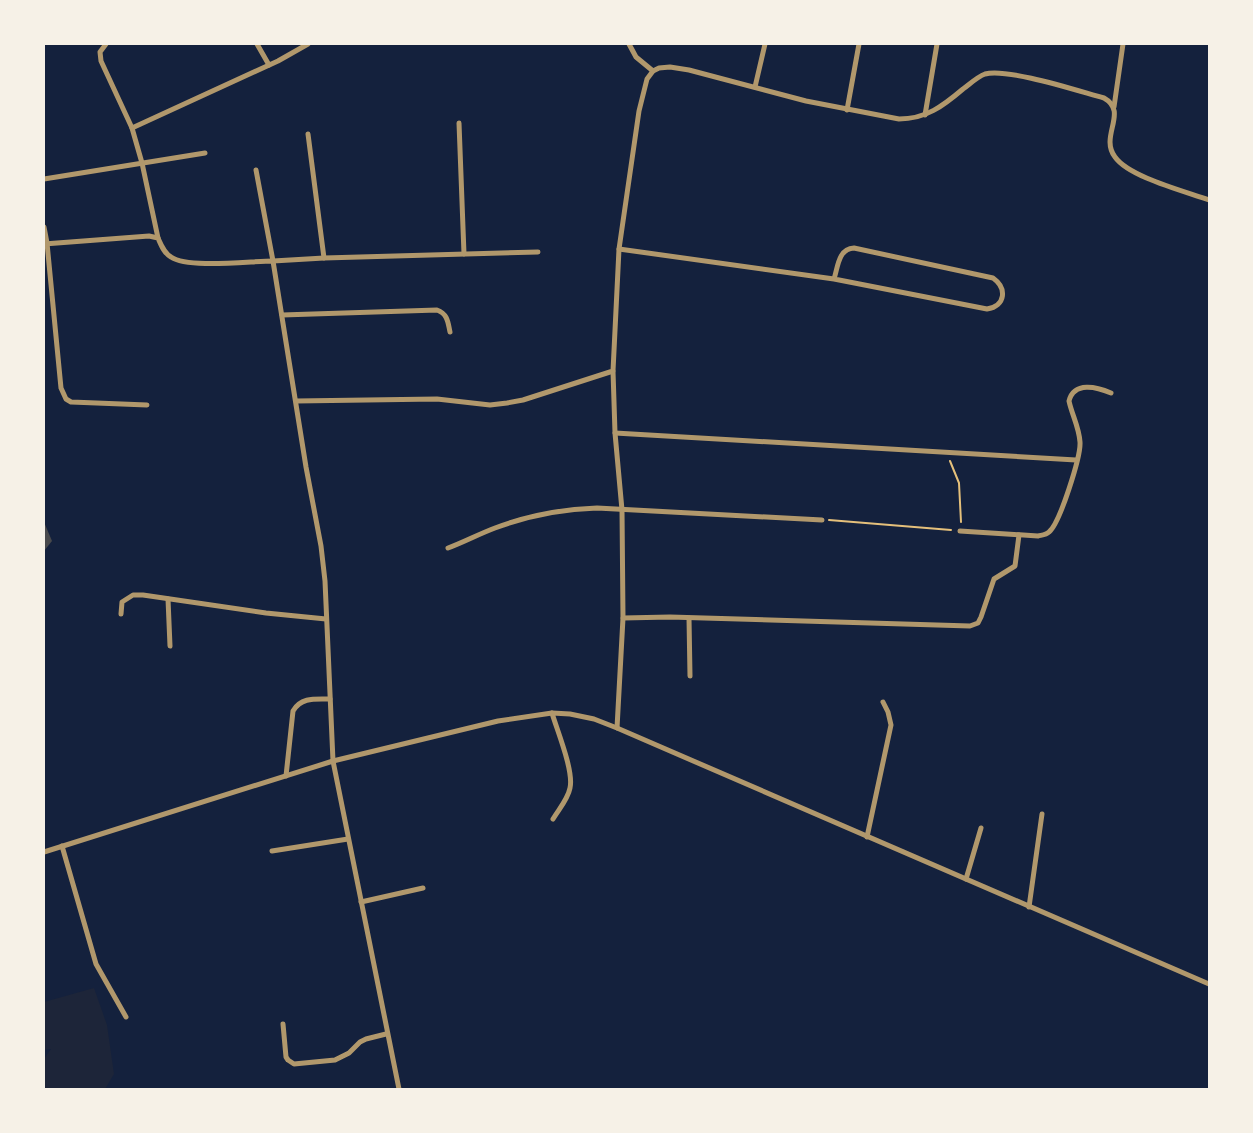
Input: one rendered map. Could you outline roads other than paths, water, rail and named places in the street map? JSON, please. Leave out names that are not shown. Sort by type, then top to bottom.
[{"type":"street","points":[[106,44],[100,52],[101,61],[132,128],[142,163],[158,238],[164,250],[171,258],[195,264],[538,252]]},
{"type":"street","points":[[257,44],[269,65]]},
{"type":"street","points":[[132,128],[269,65],[308,44]]},
{"type":"street","points":[[629,44],[636,57],[652,71]]},
{"type":"street","points":[[755,87],[765,44]]},
{"type":"street","points":[[847,110],[859,44]]},
{"type":"street","points":[[925,116],[937,44]]},
{"type":"street","points":[[1123,44],[1114,108],[1115,115],[1109,137],[1113,156],[1123,166],[1138,174],[1209,200]]},
{"type":"street","points":[[617,728],[623,618],[622,510],[615,433],[613,371],[619,249],[639,111],[647,79],[652,71],[670,67],[689,70],[847,110],[900,119],[925,116],[938,110],[978,78],[992,73],[1017,75],[1104,98],[1111,102],[1114,108]]},
{"type":"street","points":[[459,124],[464,254]]},
{"type":"street","points":[[308,134],[324,258]]},
{"type":"street","points":[[44,178],[205,153]]},
{"type":"street","points":[[256,170],[321,546],[325,581],[333,761],[398,1089]]},
{"type":"street","points":[[44,227],[62,393],[71,402],[147,405]]},
{"type":"street","points":[[46,243],[137,236],[158,238]]},
{"type":"street","points":[[619,249],[834,279],[987,309],[1000,304],[1003,298],[1001,286],[993,278],[854,248],[847,249],[842,254],[834,279]]},
{"type":"street","points":[[282,315],[437,310],[442,312],[447,318],[450,332]]},
{"type":"street","points":[[296,401],[437,399],[490,405],[523,400],[613,371]]},
{"type":"street","points":[[960,531],[1038,536],[1049,532],[1054,526],[1069,491],[1080,444],[1079,430],[1069,401],[1070,397],[1074,392],[1084,387],[1099,388],[1110,393]]},
{"type":"street","points":[[615,433],[1076,460]]},
{"type":"street","points":[[448,548],[495,528],[555,511],[597,508],[822,520]]},
{"type":"street","points":[[623,618],[974,625],[981,617],[982,609],[994,579],[1014,566],[1019,535]]},
{"type":"street","points":[[121,614],[122,602],[133,595],[266,614],[326,619]]},
{"type":"street","points":[[168,599],[170,646]]},
{"type":"street","points":[[689,618],[690,676]]},
{"type":"street","points":[[286,776],[293,711],[305,700],[330,699]]},
{"type":"street","points":[[867,837],[891,725],[883,702]]},
{"type":"street","points":[[552,713],[566,761],[570,786],[553,819]]},
{"type":"street","points":[[44,852],[333,761],[498,721],[552,713],[570,714],[594,719],[617,728],[1209,985],[1209,980]]},
{"type":"street","points":[[1029,906],[1042,814]]},
{"type":"street","points":[[966,879],[980,828]]},
{"type":"street","points":[[272,851],[348,839]]},
{"type":"street","points":[[62,846],[96,964],[126,1017]]},
{"type":"street","points":[[361,902],[423,888]]},
{"type":"street","points":[[283,1024],[286,1057],[294,1064],[336,1060],[349,1053],[360,1042],[386,1034]]}]
